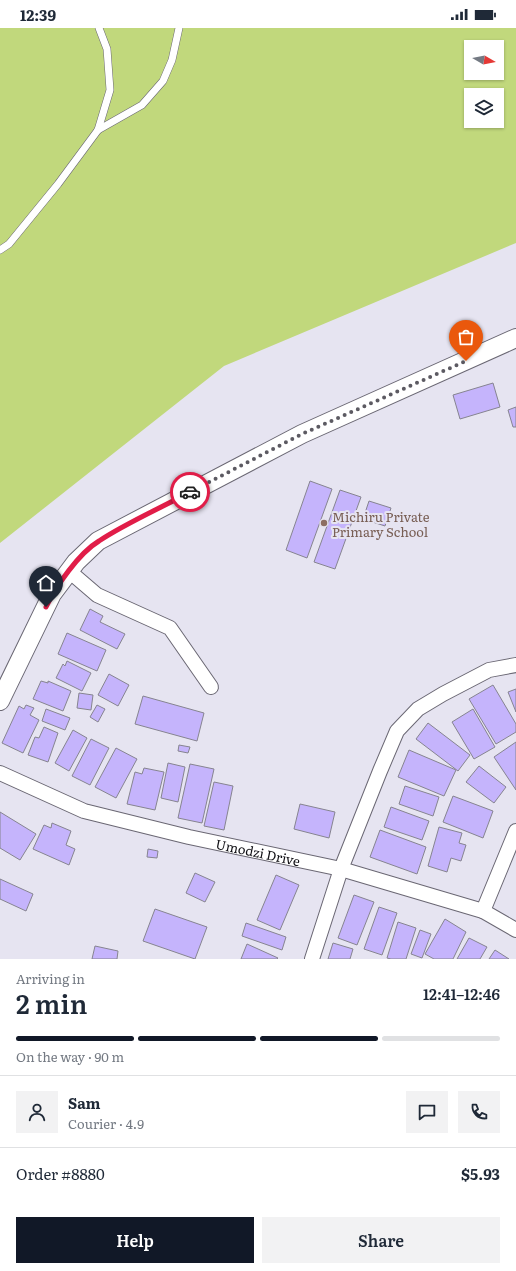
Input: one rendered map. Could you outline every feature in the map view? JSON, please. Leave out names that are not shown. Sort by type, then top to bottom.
[{"type":"street","points":[[0,701],[52,594],[76,562],[98,541],[302,434],[516,338]]},
{"type":"street","points":[[69,571],[97,595],[170,628],[211,687]]},
{"type":"street","points":[[312,959],[341,869],[397,731],[418,709],[443,694],[489,670],[516,665]]},
{"type":"street","name":"Umodzi Drive","points":[[0,773],[84,811],[189,837],[341,869],[483,911],[516,930]]},
{"type":"street","points":[[483,911],[516,831]]},
{"type":"lane","points":[[0,250],[9,244],[58,184],[98,130],[110,90],[107,49],[98,28]]},
{"type":"lane","points":[[98,130],[142,105],[163,81],[172,60],[179,28]]},
{"type":"green space","points":[[0,28],[516,28],[516,243],[224,366],[0,543]]},
{"type":"building","points":[[493,383],[500,407],[460,419],[453,395]]},
{"type":"building","points":[[516,407],[516,427],[513,427],[508,410]]},
{"type":"building","points":[[310,481],[332,489],[307,558],[286,550]]},
{"type":"building","points":[[340,490],[361,497],[335,569],[314,562]]},
{"type":"building","points":[[369,501],[391,508],[385,526],[363,519]]},
{"type":"building","points":[[90,609],[103,616],[100,622],[125,634],[117,649],[80,630]]},
{"type":"building","points":[[67,633],[106,650],[97,671],[58,654]]},
{"type":"building","points":[[67,661],[91,673],[82,691],[56,678],[63,664],[65,666]]},
{"type":"building","points":[[109,674],[129,685],[118,706],[98,695]]},
{"type":"building","points":[[41,681],[48,683],[48,681],[71,691],[63,711],[33,699]]},
{"type":"building","points":[[493,685],[516,724],[516,732],[496,744],[469,699]]},
{"type":"building","points":[[516,689],[516,712],[508,692]]},
{"type":"building","points":[[79,693],[93,695],[91,710],[77,708]]},
{"type":"building","points":[[143,696],[204,713],[197,741],[135,724]]},
{"type":"building","points":[[26,705],[34,708],[30,715],[39,720],[23,753],[2,743],[19,706],[24,709]]},
{"type":"building","points":[[97,705],[105,709],[98,722],[90,717]]},
{"type":"building","points":[[46,709],[70,718],[65,730],[42,721]]},
{"type":"building","points":[[473,709],[495,747],[474,759],[452,722]]},
{"type":"building","points":[[428,723],[470,755],[458,771],[416,739]]},
{"type":"building","points":[[44,727],[58,733],[48,762],[28,755],[35,737],[39,738]]},
{"type":"building","points":[[73,730],[87,738],[69,771],[55,763]]},
{"type":"building","points":[[91,739],[109,748],[90,785],[72,776]]},
{"type":"building","points":[[516,742],[516,790],[494,757]]},
{"type":"building","points":[[179,745],[190,747],[188,753],[178,751]]},
{"type":"building","points":[[116,748],[137,759],[116,798],[95,787]]},
{"type":"building","points":[[409,750],[456,770],[444,796],[398,777]]},
{"type":"building","points":[[168,763],[185,767],[178,802],[161,798]]},
{"type":"building","points":[[190,764],[214,769],[202,823],[178,818]]},
{"type":"building","points":[[479,766],[506,787],[494,803],[466,782]]},
{"type":"building","points":[[144,768],[164,772],[155,810],[127,804],[135,772],[142,774]]},
{"type":"building","points":[[214,782],[233,786],[224,830],[204,826]]},
{"type":"building","points":[[405,786],[439,797],[433,816],[399,804]]},
{"type":"building","points":[[453,796],[493,811],[483,838],[443,822]]},
{"type":"building","points":[[300,804],[335,812],[329,838],[294,829]]},
{"type":"building","points":[[391,807],[429,821],[422,840],[384,827]]},
{"type":"building","points":[[0,812],[36,834],[20,860],[0,848]]},
{"type":"building","points":[[52,823],[71,831],[66,845],[75,849],[69,865],[33,849],[44,825],[51,828]]},
{"type":"building","points":[[439,827],[462,833],[459,843],[466,845],[461,861],[451,858],[447,872],[428,866]]},
{"type":"building","points":[[380,830],[426,847],[417,874],[370,857]]},
{"type":"building","points":[[148,849],[158,851],[157,858],[147,857]]},
{"type":"building","points":[[195,873],[215,882],[205,902],[186,893]]},
{"type":"building","points":[[276,875],[299,885],[280,930],[257,920]]},
{"type":"building","points":[[0,879],[33,894],[26,911],[0,899]]},
{"type":"building","points":[[354,895],[374,902],[357,945],[338,938]]},
{"type":"building","points":[[379,907],[397,913],[382,955],[364,949]]},
{"type":"building","points":[[155,909],[207,927],[195,959],[143,941]]},
{"type":"building","points":[[445,919],[466,932],[453,959],[434,959],[425,954]]},
{"type":"building","points":[[398,922],[416,928],[406,959],[387,958]]},
{"type":"building","points":[[246,923],[286,937],[282,950],[242,936]]},
{"type":"building","points":[[420,930],[431,934],[422,958],[411,954]]},
{"type":"building","points":[[469,938],[487,947],[480,959],[457,959]]},
{"type":"building","points":[[333,943],[353,949],[350,959],[328,959]]},
{"type":"building","points":[[247,944],[278,958],[241,959]]},
{"type":"building","points":[[95,946],[118,951],[117,959],[92,959]]},
{"type":"building","points":[[495,950],[509,959],[489,959]]},
{"type":"way so far","points":[[190,492],[302,434],[466,361]]},
{"type":"place","name":"Michiru Private Primary School","points":[[324,523]]},
{"type":"route","points":[[46,607],[52,594],[76,562],[98,541],[190,492]]}]
